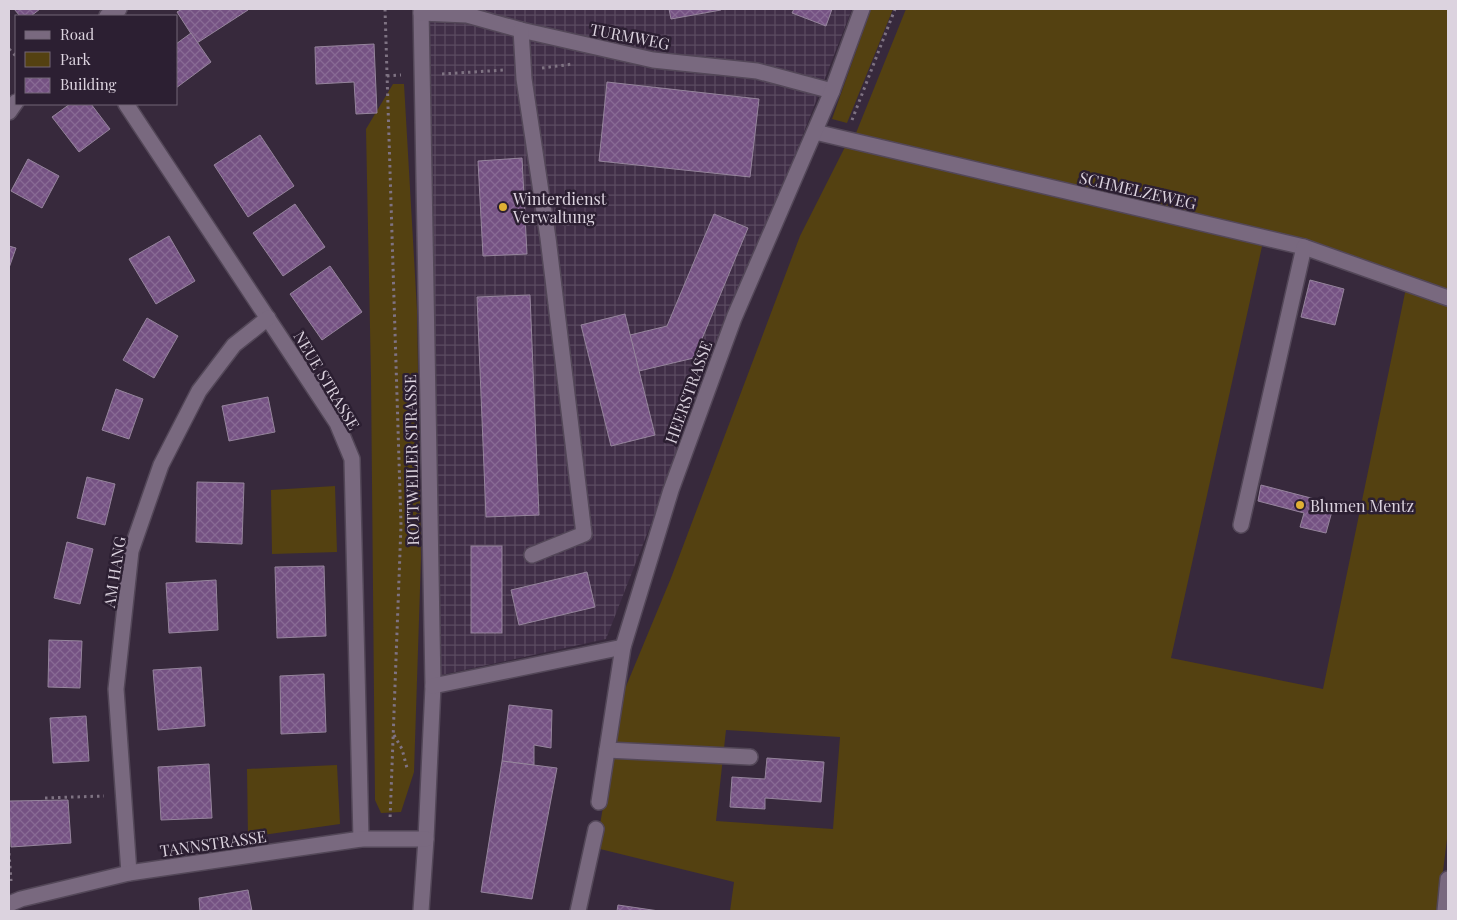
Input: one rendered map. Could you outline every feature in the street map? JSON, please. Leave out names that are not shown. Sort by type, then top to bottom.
[{"type":"street","name":"HEERSTRASSE","points":[[599,802],[623,647],[671,490],[734,318],[832,91],[862,9]]},
{"type":"street","name":"TURMWEG","points":[[421,11],[467,15],[521,30],[653,60],[757,71],[832,91]]},
{"type":"street","name":"ROTTWEILER STRASSE","points":[[421,11],[433,686],[421,911]]},
{"type":"street","points":[[521,30],[524,79],[548,238],[584,534],[532,555]]},
{"type":"street","name":"NEUE STRASSE","points":[[127,105],[337,423],[352,459],[361,839]]},
{"type":"street","name":"SCHMELZEWEG","points":[[815,132],[1304,247],[1448,298]]},
{"type":"street","points":[[1241,525],[1304,247]]},
{"type":"street","name":"AM HANG","points":[[129,873],[116,689],[131,551],[161,465],[199,391],[234,345],[268,318]]},
{"type":"street","points":[[433,686],[623,647]]},
{"type":"street","points":[[607,750],[750,757]]},
{"type":"street","points":[[578,911],[596,829]]},
{"type":"street","name":"TANNSTRASSE","points":[[16,904],[129,873],[361,839],[426,839]]},
{"type":"street","points":[[1445,911],[1448,879]]},
{"type":"path","points":[[385,9],[401,525],[389,840]]},
{"type":"path","points":[[844,139],[895,9]]},
{"type":"path","points":[[45,798],[124,795]]},
{"type":"path","points":[[9,853],[16,904]]},
{"type":"shaded area","points":[[427,9],[852,9],[606,639],[441,675],[425,57]]},
{"type":"green space","points":[[871,9],[893,9],[847,123],[832,119]]},
{"type":"green space","points":[[906,9],[1448,9],[1448,295],[1308,245],[854,138]]},
{"type":"green space","points":[[393,84],[404,84],[417,310],[421,558],[414,772],[401,812],[381,813],[375,800],[371,377],[366,129]]},
{"type":"green space","points":[[847,143],[1263,242],[1171,658],[1323,689],[1406,288],[1448,302],[1448,831],[1438,911],[730,911],[734,882],[596,848],[622,696],[671,578],[800,236]],"holes":[[[726,730],[840,737],[833,829],[716,821]]]},
{"type":"green space","points":[[335,486],[337,552],[272,554],[271,490]]},
{"type":"green space","points":[[337,765],[340,824],[248,837],[247,769]]},
{"type":"building","points":[[14,9],[40,9],[32,15],[19,15]]},
{"type":"building","points":[[182,9],[248,10],[197,43],[177,12]]},
{"type":"building","points":[[669,9],[720,9],[721,10],[671,19]]},
{"type":"building","points":[[794,9],[832,9],[826,26],[792,13]]},
{"type":"building","points":[[191,33],[211,62],[178,87],[178,43]]},
{"type":"building","points":[[374,44],[377,113],[356,114],[354,82],[316,84],[315,47]]},
{"type":"building","points":[[607,82],[759,99],[750,177],[599,161]]},
{"type":"building","points":[[69,105],[92,105],[110,129],[79,152],[52,117]]},
{"type":"building","points":[[260,135],[294,186],[248,217],[214,165]]},
{"type":"building","name":"Winterdienst Verwaltung","points":[[522,158],[527,254],[483,256],[478,161]]},
{"type":"building","points":[[28,159],[59,176],[42,208],[11,191]]},
{"type":"building","points":[[295,204],[325,247],[283,276],[253,233]]},
{"type":"building","points":[[714,214],[748,228],[694,358],[639,371],[630,335],[667,326]]},
{"type":"building","points":[[169,236],[195,281],[156,304],[129,259]]},
{"type":"building","points":[[9,246],[16,248],[9,268]]},
{"type":"building","points":[[330,266],[362,312],[322,340],[290,294]]},
{"type":"building","points":[[1310,280],[1344,289],[1335,325],[1301,317]]},
{"type":"building","points":[[530,295],[539,515],[486,517],[477,297]]},
{"type":"building","points":[[625,314],[655,435],[611,446],[581,325]]},
{"type":"building","points":[[147,318],[178,336],[154,378],[123,360]]},
{"type":"building","points":[[116,389],[143,399],[129,439],[102,430]]},
{"type":"building","points":[[268,397],[275,432],[229,441],[222,406]]},
{"type":"building","points":[[87,477],[115,484],[105,525],[77,518]]},
{"type":"building","points":[[197,482],[244,483],[242,544],[196,542]]},
{"type":"building","points":[[1261,485],[1334,504],[1326,533],[1300,527],[1304,513],[1258,501]]},
{"type":"building","points":[[67,542],[93,549],[80,604],[54,598]]},
{"type":"building","points":[[471,546],[502,546],[502,633],[471,633]]},
{"type":"building","points":[[324,566],[326,636],[277,638],[275,567]]},
{"type":"building","points":[[587,572],[595,607],[519,625],[511,590]]},
{"type":"building","points":[[216,580],[218,630],[169,633],[166,583]]},
{"type":"building","points":[[49,640],[82,641],[80,688],[48,687]]},
{"type":"building","points":[[201,667],[205,726],[158,730],[153,670]]},
{"type":"building","points":[[324,674],[326,732],[281,734],[280,676]]},
{"type":"building","points":[[509,705],[552,710],[551,748],[534,745],[534,765],[502,761]]},
{"type":"building","points":[[86,716],[89,761],[53,763],[50,718]]},
{"type":"building","points":[[767,758],[824,762],[821,802],[765,798],[765,809],[730,807],[732,777],[765,779]]},
{"type":"building","points":[[502,761],[557,768],[532,899],[481,892]]},
{"type":"building","points":[[209,764],[212,818],[161,820],[158,767]]},
{"type":"building","points":[[68,800],[71,843],[11,847],[9,801]]},
{"type":"building","points":[[248,890],[252,911],[200,911],[199,898]]},
{"type":"building","points":[[618,905],[659,911],[617,911]]},
{"type":"place","name":"Winterdienst Verwaltung","points":[[503,207]]},
{"type":"place","name":"Blumen Mentz","points":[[1300,505]]}]
